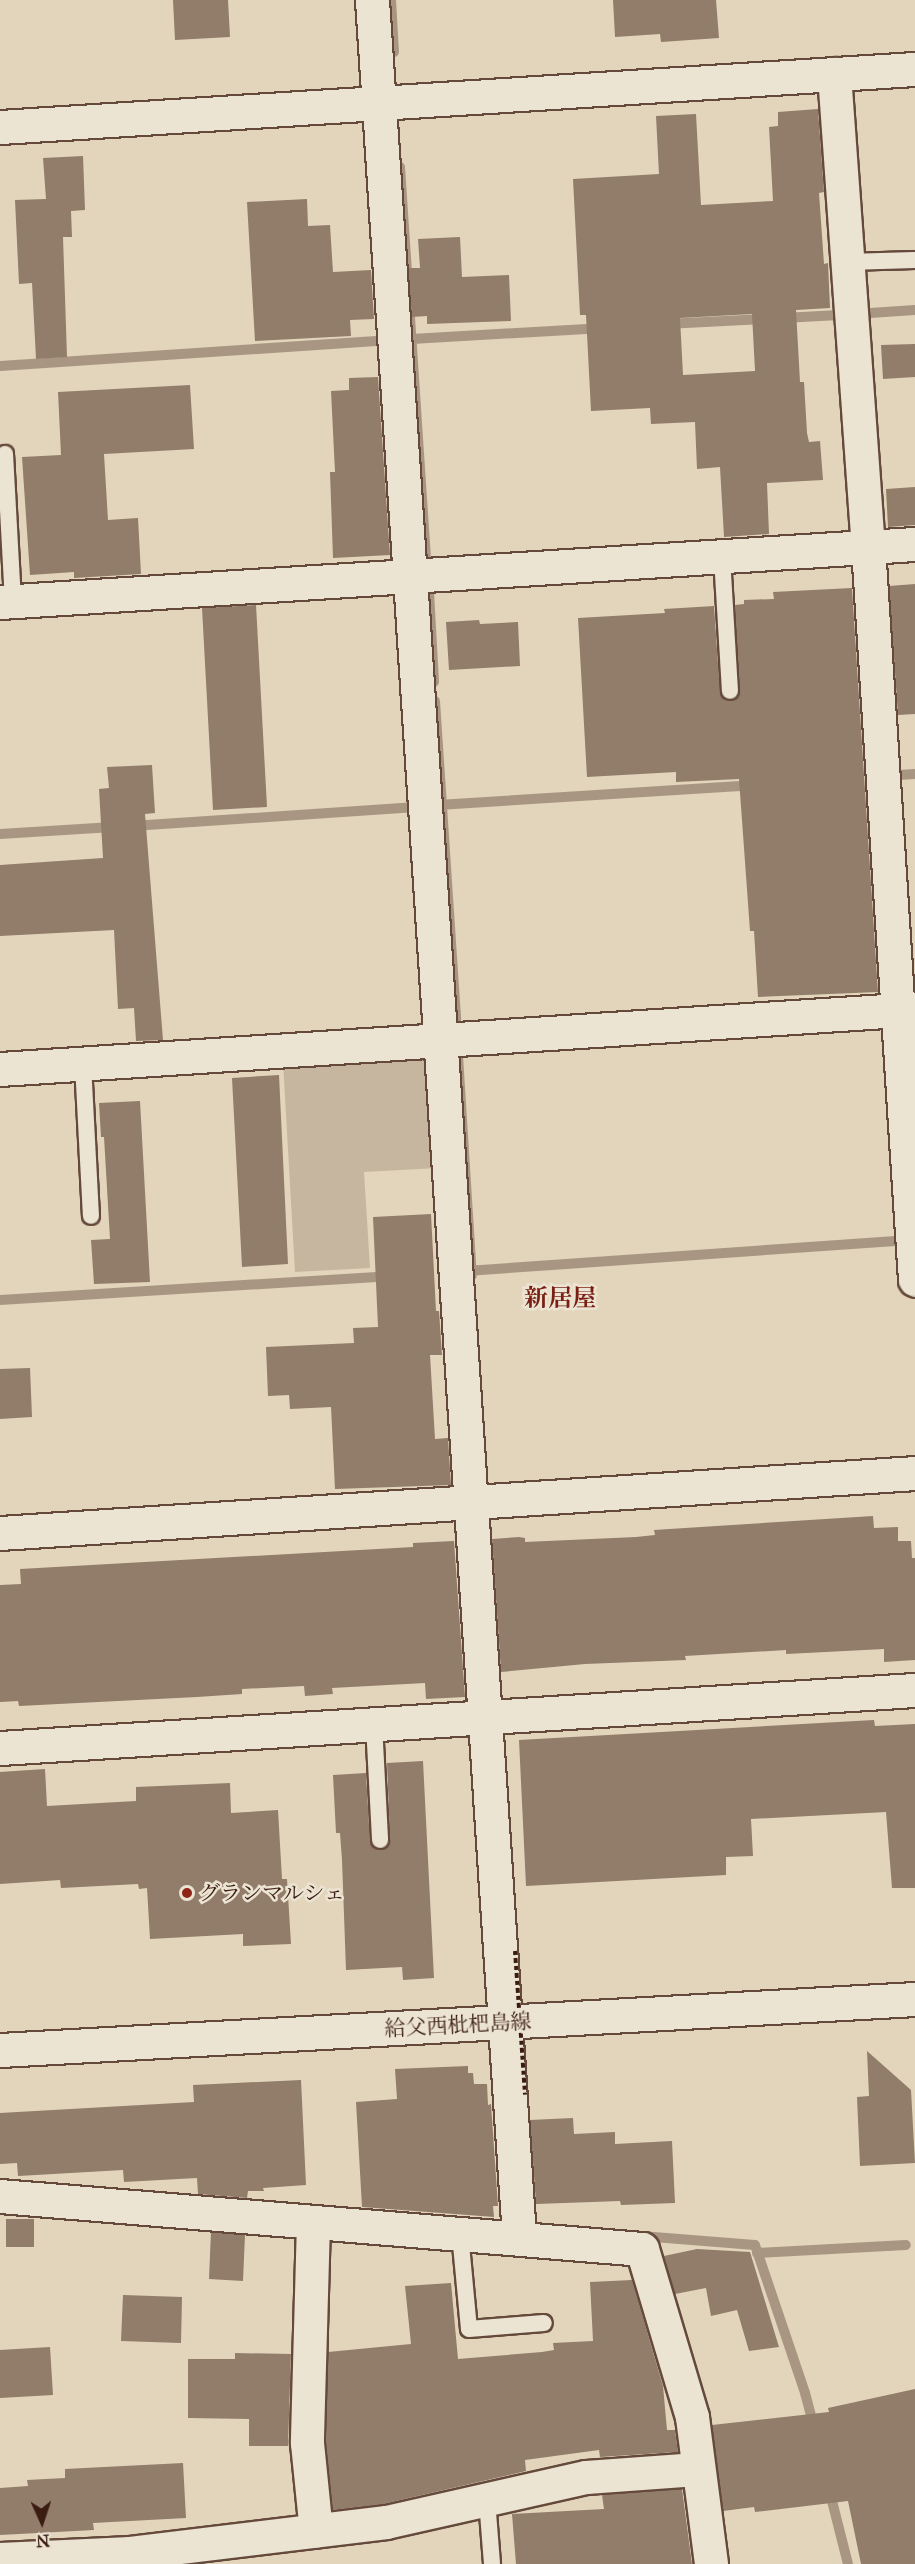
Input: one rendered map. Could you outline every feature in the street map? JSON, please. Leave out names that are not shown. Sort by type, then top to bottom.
[{"type":"street","points":[[372,0],[503,2023],[519,2238]]},
{"type":"street","points":[[0,127],[915,69]]},
{"type":"street","points":[[834,74],[868,547],[907,1009],[915,1279]]},
{"type":"street","points":[[6,602],[915,544]]},
{"type":"street","points":[[0,1069],[907,1009]]},
{"type":"street","points":[[0,1533],[915,1473]]},
{"type":"street","points":[[0,1748],[915,1690]]},
{"type":"street","name":"給父西枇杷島線","points":[[0,2050],[915,1999]]},
{"type":"street","points":[[0,2196],[642,2248],[692,2417],[711,2564]]},
{"type":"street","points":[[313,2222],[307,2443],[316,2530]]},
{"type":"street","points":[[0,2559],[130,2553],[386,2522],[586,2477],[697,2469]]},
{"type":"lane","points":[[847,262],[915,260]]},
{"type":"lane","points":[[5,454],[6,602]]},
{"type":"lane","points":[[722,557],[730,691]]},
{"type":"lane","points":[[83,1064],[91,1216]]},
{"type":"lane","points":[[374,1724],[380,1840]]},
{"type":"lane","points":[[460,2234],[470,2329],[544,2323]]},
{"type":"lane","points":[[487,2500],[492,2564]]},
{"type":"path","points":[[515,1951],[525,2095]]},
{"type":"shaded area","points":[[432,1054],[438,1168],[364,1172],[370,1268],[295,1272],[283,1062]]},
{"type":"building","points":[[173,0],[228,0],[230,37],[175,40]]},
{"type":"building","points":[[613,0],[716,0],[719,38],[661,42],[660,34],[615,37]]},
{"type":"building","points":[[818,109],[824,192],[819,193],[824,264],[828,263],[830,308],[796,310],[800,382],[804,382],[807,433],[809,442],[820,441],[823,480],[767,483],[769,534],[724,537],[720,467],[697,469],[695,422],[651,424],[650,408],[591,411],[586,315],[580,315],[573,179],[659,174],[656,116],[696,114],[701,205],[773,201],[769,127],[778,126],[778,112]],"holes":[[[752,314],[755,371],[683,375],[680,318]]]},
{"type":"building","points":[[83,156],[85,210],[71,211],[72,237],[63,237],[67,357],[36,359],[32,283],[19,284],[15,200],[46,199],[43,158]]},
{"type":"building","points":[[307,199],[308,226],[330,225],[333,272],[371,270],[374,319],[350,320],[351,336],[255,341],[247,202]]},
{"type":"building","points":[[460,237],[462,277],[509,275],[511,321],[427,324],[427,316],[412,317],[408,268],[420,268],[418,239]]},
{"type":"building","points":[[915,344],[915,377],[883,379],[881,345]]},
{"type":"building","points":[[378,377],[390,555],[333,558],[330,472],[335,472],[331,391],[349,390],[349,378]]},
{"type":"building","points":[[190,385],[194,449],[104,454],[108,520],[138,518],[141,574],[74,578],[74,572],[30,575],[22,457],[61,455],[58,392]]},
{"type":"building","points":[[915,487],[915,525],[888,527],[886,489]]},
{"type":"building","points":[[915,584],[915,714],[898,715],[889,586]]},
{"type":"building","points":[[852,588],[878,992],[758,997],[754,931],[750,931],[739,779],[676,782],[676,772],[587,777],[578,618],[665,613],[664,609],[714,606],[720,692],[725,700],[731,701],[739,696],[740,690],[735,605],[744,604],[744,600],[774,599],[773,592]]},
{"type":"building","points":[[256,605],[267,807],[213,810],[202,608]]},
{"type":"building","points":[[479,620],[480,624],[518,622],[520,666],[449,670],[446,622]]},
{"type":"building","points":[[152,765],[155,813],[145,814],[163,1040],[136,1041],[134,1008],[118,1009],[114,930],[0,936],[0,865],[103,858],[99,789],[109,788],[107,767]]},
{"type":"building","points":[[279,1075],[288,1264],[242,1267],[232,1078]]},
{"type":"building","points":[[140,1101],[150,1282],[94,1284],[91,1240],[110,1239],[104,1137],[101,1137],[99,1103]]},
{"type":"building","points":[[431,1214],[436,1311],[439,1311],[442,1355],[430,1355],[435,1439],[448,1438],[451,1485],[335,1489],[331,1407],[290,1409],[289,1395],[268,1396],[266,1347],[354,1343],[353,1328],[378,1327],[373,1217]]},
{"type":"building","points":[[30,1368],[32,1417],[0,1419],[0,1369]]},
{"type":"building","points":[[873,1516],[874,1528],[898,1527],[898,1541],[911,1541],[912,1558],[915,1558],[915,1660],[884,1662],[884,1649],[786,1654],[786,1650],[685,1656],[686,1660],[585,1664],[501,1672],[492,1539],[519,1537],[525,1538],[525,1542],[636,1537],[655,1535],[654,1530]]},
{"type":"building","points":[[454,1541],[465,1697],[426,1699],[425,1683],[332,1688],[333,1694],[305,1696],[304,1686],[242,1689],[242,1694],[197,1697],[19,1706],[18,1701],[0,1702],[0,1585],[21,1584],[20,1569],[413,1547],[413,1543]]},
{"type":"building","points":[[874,1720],[875,1726],[915,1724],[915,1888],[892,1888],[886,1812],[751,1819],[753,1856],[726,1857],[726,1875],[526,1886],[519,1740]]},
{"type":"building","points":[[423,1761],[434,1978],[403,1980],[402,1967],[346,1970],[342,1860],[340,1833],[336,1833],[333,1775],[366,1773],[370,1841],[375,1849],[381,1850],[389,1845],[390,1839],[387,1763]]},
{"type":"building","points":[[45,1769],[47,1806],[136,1801],[136,1787],[230,1783],[231,1813],[278,1810],[282,1879],[287,1879],[291,1944],[243,1946],[243,1934],[150,1939],[147,1888],[139,1889],[138,1884],[61,1888],[60,1880],[0,1884],[0,1772]]},
{"type":"building","points":[[867,2051],[911,2090],[915,2163],[860,2166],[857,2097],[869,2096]]},
{"type":"building","points":[[468,2066],[468,2073],[473,2073],[474,2084],[487,2084],[488,2105],[491,2104],[498,2206],[493,2206],[494,2217],[362,2207],[356,2102],[397,2099],[395,2069]]},
{"type":"building","points":[[301,2080],[306,2185],[248,2191],[247,2198],[198,2194],[197,2178],[124,2182],[123,2170],[18,2176],[17,2163],[0,2164],[0,2113],[194,2102],[193,2085]]},
{"type":"building","points":[[573,2118],[574,2134],[615,2132],[615,2144],[672,2141],[675,2203],[621,2205],[620,2201],[536,2204],[530,2120]]},
{"type":"building","points":[[6,2219],[34,2219],[34,2247],[6,2247]]},
{"type":"building","points":[[211,2232],[245,2235],[243,2281],[209,2279]]},
{"type":"building","points":[[697,2249],[750,2252],[779,2347],[749,2351],[737,2310],[711,2316],[706,2288],[675,2294],[664,2256]]},
{"type":"building","points":[[632,2280],[663,2386],[667,2430],[675,2430],[678,2452],[600,2457],[599,2450],[525,2460],[526,2471],[383,2504],[333,2510],[326,2442],[328,2352],[411,2344],[405,2286],[451,2283],[458,2359],[542,2352],[554,2350],[553,2343],[593,2341],[590,2282]]},
{"type":"building","points":[[123,2295],[182,2297],[181,2343],[121,2341]]},
{"type":"building","points":[[50,2347],[53,2395],[0,2398],[0,2350]]},
{"type":"building","points":[[235,2353],[291,2354],[288,2446],[249,2446],[249,2419],[188,2418],[188,2359],[235,2359]]},
{"type":"building","points":[[915,2389],[915,2564],[861,2564],[848,2501],[755,2512],[754,2507],[723,2511],[712,2425],[829,2412],[828,2408]]},
{"type":"building","points":[[183,2463],[186,2518],[93,2523],[94,2530],[0,2535],[0,2488],[28,2486],[27,2480],[65,2478],[65,2469]]},
{"type":"building","points":[[682,2489],[692,2564],[516,2564],[512,2514],[604,2509],[602,2495]]},
{"type":"waterway","points":[[391,0],[394,52]]},
{"type":"waterway","points":[[400,167],[426,556]]},
{"type":"waterway","points":[[870,313],[915,310]]},
{"type":"waterway","points":[[783,318],[839,315]]},
{"type":"waterway","points":[[666,324],[765,319]]},
{"type":"waterway","points":[[412,339],[600,328]]},
{"type":"waterway","points":[[0,366],[380,341]]},
{"type":"waterway","points":[[429,592],[434,682]]},
{"type":"waterway","points":[[435,701],[456,1019]]},
{"type":"waterway","points":[[898,775],[915,774]]},
{"type":"waterway","points":[[438,805],[752,785]]},
{"type":"waterway","points":[[132,826],[416,807]]},
{"type":"waterway","points":[[0,834],[113,827]]},
{"type":"waterway","points":[[458,1056],[472,1276]]},
{"type":"waterway","points":[[466,1271],[899,1241]]},
{"type":"waterway","points":[[0,1300],[389,1276]]},
{"type":"waterway","points":[[641,2236],[755,2245],[805,2393],[814,2427]]},
{"type":"waterway","points":[[757,2253],[906,2245]]},
{"type":"waterway","points":[[829,2489],[848,2564]]},
{"type":"place","name":"グランマルシェ","points":[[187,1893]]},
{"type":"district","name":"新居屋","points":[[560,1299]]}]
